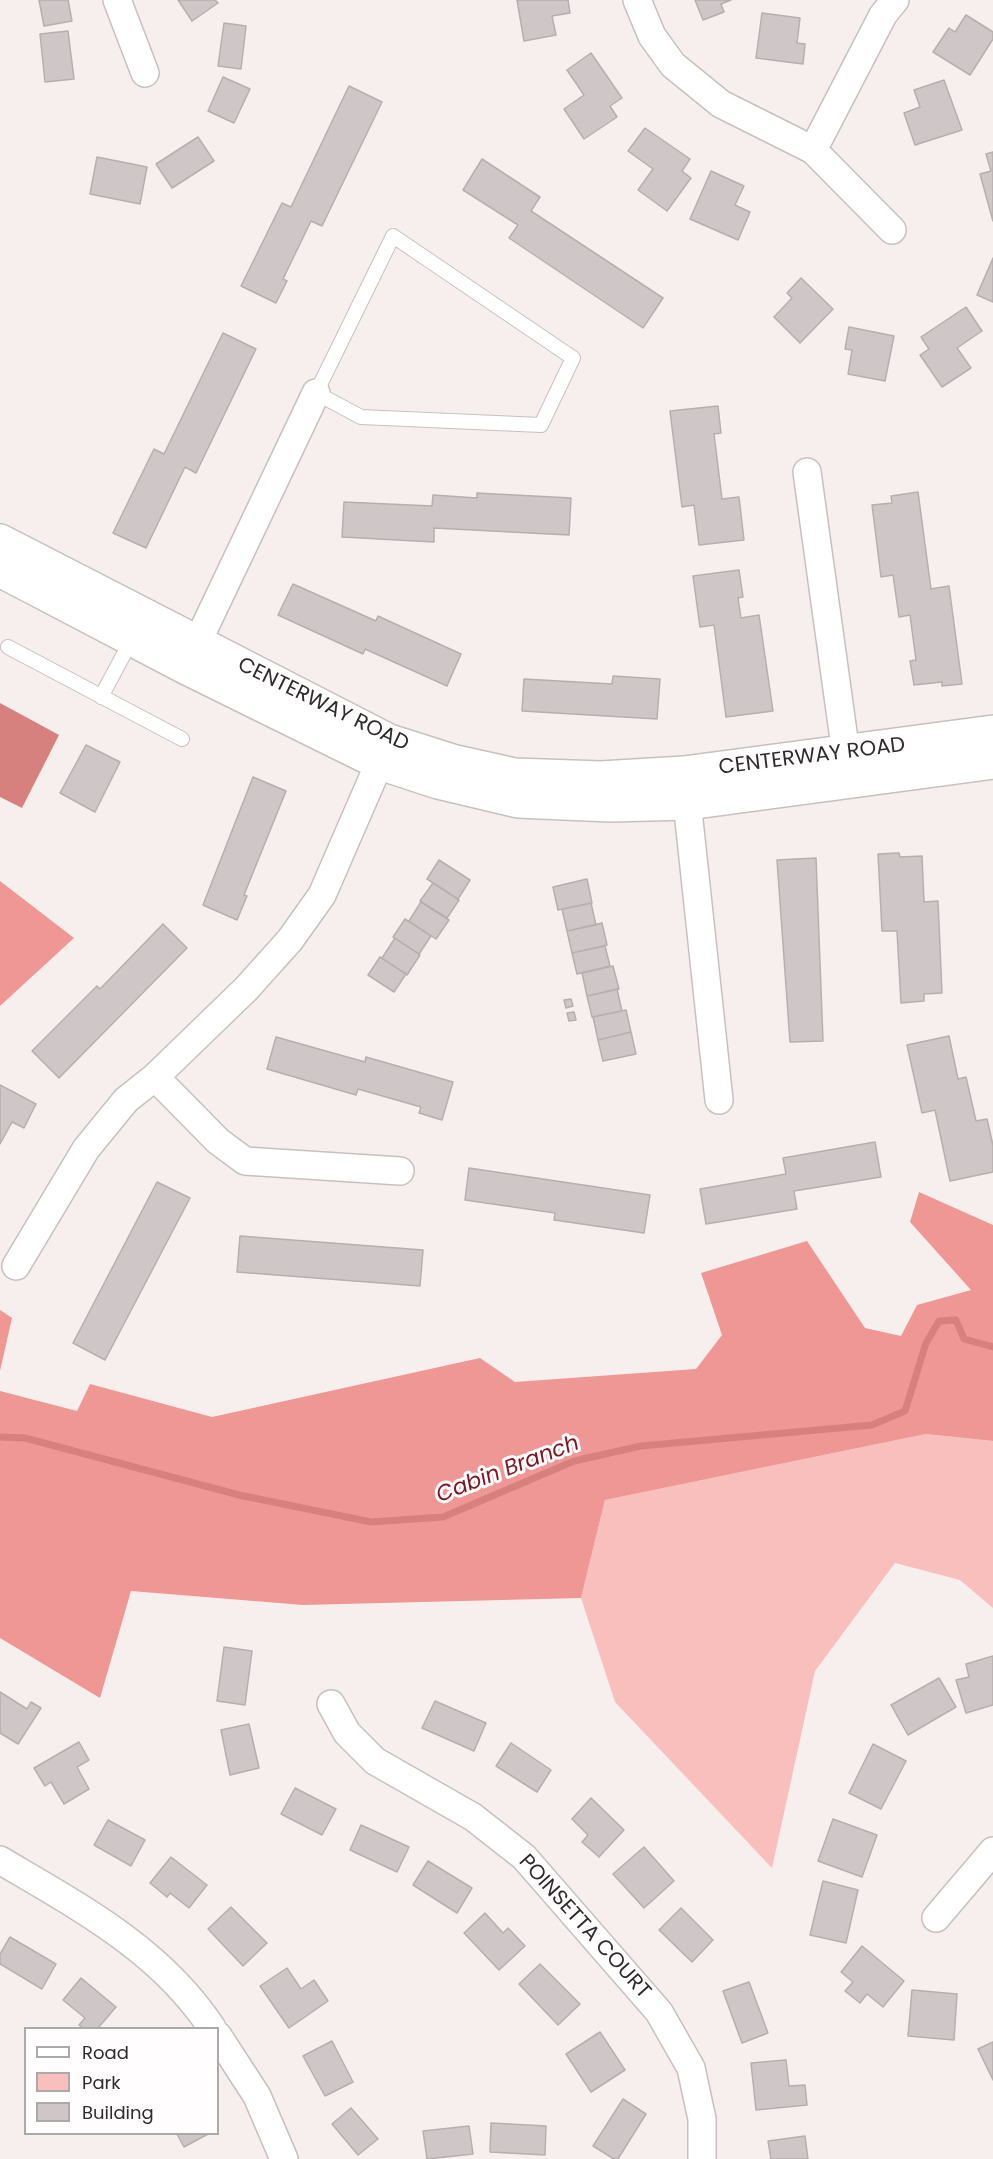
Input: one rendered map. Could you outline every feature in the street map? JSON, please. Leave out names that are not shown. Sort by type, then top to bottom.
[{"type":"street","points":[[117,0],[146,73]]},
{"type":"street","points":[[637,0],[652,36],[673,65],[721,104],[813,150],[892,230]]},
{"type":"street","points":[[813,150],[883,15],[895,0]]},
{"type":"street","points":[[191,655],[316,393]]},
{"type":"street","points":[[807,472],[846,754]]},
{"type":"street","name":"CENTERWAY ROAD","points":[[0,541],[137,628]]},
{"type":"street","name":"CENTERWAY ROAD","points":[[0,570],[137,628],[385,752],[452,761],[515,775],[601,778],[686,788],[993,762]]},
{"type":"street","name":"CENTERWAY ROAD","points":[[686,788],[846,754],[993,732]]},
{"type":"street","points":[[16,1266],[86,1149],[126,1100],[155,1077],[246,989],[290,940],[322,895],[385,752]]},
{"type":"street","points":[[686,788],[718,1100]]},
{"type":"street","points":[[155,1077],[219,1141],[245,1161],[400,1171]]},
{"type":"street","name":"POINSETTA COURT","points":[[331,1704],[347,1733],[375,1761],[473,1817],[524,1857],[659,2012],[691,2068],[702,2118],[702,2159]]},
{"type":"street","points":[[936,1918],[993,1851]]},
{"type":"street","points":[[0,1860],[116,1929],[163,1969],[211,2027]]},
{"type":"street","points":[[219,2038],[257,2096],[284,2159]]},
{"type":"lane","points":[[393,236],[573,358],[541,425],[361,417],[316,393],[393,236]]},
{"type":"lane","points":[[101,697],[137,628]]},
{"type":"lane","points":[[8,647],[182,739]]},
{"type":"green space","points":[[926,1434],[993,1441],[993,1608],[960,1580],[895,1563],[815,1671],[772,1868],[615,1702],[581,1598],[605,1500]]},
{"type":"shaded area","points":[[0,703],[59,735],[22,808],[0,797]]},
{"type":"shaded area","points":[[0,881],[74,938],[0,1006]]},
{"type":"shaded area","points":[[919,1192],[993,1225],[993,1441],[926,1434],[605,1500],[581,1598],[303,1605],[131,1591],[100,1698],[0,1638],[0,1391],[77,1411],[90,1384],[212,1417],[480,1358],[515,1382],[696,1369],[722,1335],[701,1273],[807,1241],[865,1328],[901,1336],[917,1305],[971,1290],[910,1222]]},
{"type":"shaded area","points":[[0,1310],[12,1318],[0,1371]]},
{"type":"building","points":[[39,0],[68,0],[72,21],[44,26]]},
{"type":"building","points":[[178,0],[215,0],[218,3],[192,21]]},
{"type":"building","points":[[517,0],[568,0],[570,13],[552,16],[556,35],[524,41]]},
{"type":"building","points":[[695,0],[731,0],[721,4],[724,12],[703,20]]},
{"type":"building","points":[[762,13],[800,18],[797,43],[805,44],[803,64],[756,58]]},
{"type":"building","points":[[966,15],[993,32],[993,39],[970,75],[933,52],[949,28],[955,32]]},
{"type":"building","points":[[224,23],[246,26],[241,69],[218,66]]},
{"type":"building","points":[[68,31],[74,79],[45,82],[40,34]]},
{"type":"building","points":[[591,53],[622,98],[610,106],[617,117],[584,139],[564,109],[584,95],[567,70]]},
{"type":"building","points":[[223,77],[250,89],[234,123],[208,111]]},
{"type":"building","points":[[944,80],[962,130],[915,145],[904,113],[920,107],[914,90]]},
{"type":"building","points":[[349,86],[382,102],[322,226],[311,221],[283,279],[287,281],[276,303],[241,286],[282,203],[291,207]]},
{"type":"building","points":[[645,128],[690,159],[682,171],[691,178],[667,211],[638,190],[653,169],[628,151]]},
{"type":"building","points":[[198,137],[214,161],[172,188],[156,164]]},
{"type":"building","points":[[993,152],[993,221],[980,174],[991,171],[986,154]]},
{"type":"building","points":[[97,157],[147,167],[140,204],[90,194]]},
{"type":"building","points":[[482,159],[540,197],[531,211],[663,298],[643,328],[509,238],[518,225],[463,190]]},
{"type":"building","points":[[711,171],[744,186],[735,205],[750,212],[738,240],[690,219]]},
{"type":"building","points":[[993,258],[993,302],[977,295]]},
{"type":"building","points":[[801,278],[833,309],[800,343],[774,317],[792,298],[787,293]]},
{"type":"building","points":[[966,307],[982,331],[957,348],[971,368],[942,387],[920,355],[929,349],[921,337]]},
{"type":"building","points":[[849,327],[894,336],[885,381],[848,374],[852,350],[845,349]]},
{"type":"building","points":[[223,333],[256,349],[196,473],[185,467],[146,548],[113,533],[154,449],[164,454]]},
{"type":"building","points":[[718,406],[721,433],[714,434],[722,499],[739,497],[744,540],[699,545],[694,505],[682,507],[670,411]]},
{"type":"building","points":[[918,492],[931,589],[949,586],[962,684],[942,686],[942,682],[914,685],[910,661],[916,660],[910,615],[899,617],[893,575],[881,577],[872,505],[892,503],[891,496]]},
{"type":"building","points":[[477,493],[571,498],[569,535],[434,528],[434,542],[342,537],[344,502],[432,506],[433,495],[477,498]]},
{"type":"building","points":[[739,570],[743,597],[738,598],[741,618],[759,615],[773,711],[726,717],[714,625],[700,627],[693,576]]},
{"type":"building","points":[[293,584],[376,621],[378,616],[461,654],[447,686],[365,649],[363,654],[278,615]]},
{"type":"building","points":[[613,676],[660,679],[657,719],[522,711],[524,679],[612,684]]},
{"type":"building","points":[[86,745],[120,762],[95,812],[60,793]]},
{"type":"building","points":[[253,777],[286,791],[244,895],[247,896],[237,920],[203,905]]},
{"type":"building","points":[[899,853],[900,857],[922,856],[924,902],[938,901],[942,993],[924,994],[924,1001],[901,1003],[897,931],[882,931],[878,854]]},
{"type":"building","points":[[816,858],[823,1041],[790,1042],[777,860]]},
{"type":"building","points":[[439,860],[470,880],[458,899],[427,879]]},
{"type":"building","points":[[587,879],[592,903],[558,910],[553,887]]},
{"type":"building","points":[[433,883],[459,900],[447,918],[420,901]]},
{"type":"building","points":[[421,902],[449,920],[436,939],[409,921]]},
{"type":"building","points":[[591,903],[596,925],[567,931],[562,909]]},
{"type":"building","points":[[405,919],[431,936],[419,954],[393,937]]},
{"type":"building","points":[[602,923],[607,945],[572,953],[567,931]]},
{"type":"building","points":[[163,924],[187,948],[59,1078],[32,1051],[97,986],[100,989]]},
{"type":"building","points":[[395,938],[420,955],[407,975],[382,958]]},
{"type":"building","points":[[605,946],[610,966],[577,974],[572,953]]},
{"type":"building","points":[[380,957],[406,974],[394,992],[368,975]]},
{"type":"building","points":[[613,966],[619,989],[587,996],[582,973]]},
{"type":"building","points":[[617,989],[622,1011],[592,1017],[587,996]]},
{"type":"building","points":[[571,999],[573,1006],[566,1008],[564,1000]]},
{"type":"building","points":[[626,1010],[631,1032],[598,1040],[593,1017]]},
{"type":"building","points":[[574,1012],[576,1020],[569,1021],[567,1013]]},
{"type":"building","points":[[631,1032],[636,1054],[603,1061],[598,1040]]},
{"type":"building","points":[[949,1036],[958,1079],[966,1077],[976,1121],[987,1119],[993,1145],[993,1172],[950,1181],[935,1110],[922,1113],[907,1045]]},
{"type":"building","points":[[276,1037],[365,1062],[366,1057],[453,1082],[442,1120],[419,1113],[421,1107],[358,1089],[356,1095],[267,1069]]},
{"type":"building","points":[[0,1085],[36,1104],[24,1128],[12,1122],[0,1144]]},
{"type":"building","points":[[875,1142],[881,1177],[794,1191],[797,1209],[706,1224],[700,1189],[786,1174],[783,1158]]},
{"type":"building","points":[[469,1168],[650,1195],[644,1233],[554,1220],[555,1213],[465,1200]]},
{"type":"building","points":[[157,1182],[190,1198],[105,1360],[73,1343]]},
{"type":"building","points":[[240,1236],[423,1250],[420,1286],[237,1272]]},
{"type":"building","points":[[224,1647],[252,1651],[245,1705],[217,1701]]},
{"type":"building","points":[[993,1656],[993,1705],[966,1713],[956,1680],[969,1677],[966,1664]]},
{"type":"building","points":[[939,1678],[956,1707],[908,1735],[891,1705]]},
{"type":"building","points":[[0,1692],[27,1709],[31,1702],[41,1708],[18,1744],[0,1733]]},
{"type":"building","points":[[435,1701],[486,1723],[474,1751],[422,1728]]},
{"type":"building","points":[[249,1724],[259,1768],[230,1775],[221,1730]]},
{"type":"building","points":[[79,1742],[89,1760],[77,1767],[89,1789],[64,1804],[51,1782],[45,1786],[34,1768]]},
{"type":"building","points":[[511,1743],[551,1770],[537,1792],[496,1766]]},
{"type":"building","points":[[873,1744],[906,1761],[881,1809],[849,1793]]},
{"type":"building","points":[[295,1788],[336,1809],[322,1835],[281,1814]]},
{"type":"building","points":[[591,1798],[624,1830],[599,1857],[582,1842],[588,1835],[572,1819]]},
{"type":"building","points":[[833,1819],[877,1835],[862,1877],[818,1861]]},
{"type":"building","points":[[108,1820],[145,1840],[131,1866],[94,1845]]},
{"type":"building","points":[[361,1825],[409,1847],[397,1872],[350,1850]]},
{"type":"building","points":[[644,1847],[674,1881],[644,1908],[613,1874]]},
{"type":"building","points":[[171,1857],[207,1885],[189,1908],[170,1893],[167,1897],[150,1883]]},
{"type":"building","points":[[428,1861],[472,1888],[457,1913],[413,1885]]},
{"type":"building","points":[[823,1881],[858,1890],[846,1943],[810,1935]]},
{"type":"building","points":[[231,1907],[267,1943],[243,1966],[208,1929]]},
{"type":"building","points":[[681,1908],[713,1940],[692,1962],[659,1930]]},
{"type":"building","points":[[485,1913],[503,1933],[508,1928],[525,1946],[499,1970],[464,1933]]},
{"type":"building","points":[[10,1937],[56,1964],[42,1989],[0,1964],[0,1954]]},
{"type":"building","points":[[862,1946],[904,1981],[883,2007],[867,1994],[860,2003],[845,1991],[853,1982],[841,1972]]},
{"type":"building","points":[[540,1964],[580,2004],[558,2025],[519,1984]]},
{"type":"building","points":[[287,1968],[301,1989],[314,1980],[328,2001],[289,2028],[260,1986]]},
{"type":"building","points":[[81,1978],[116,2007],[99,2027],[82,2027],[79,2025],[85,2018],[63,2000]]},
{"type":"building","points":[[749,1982],[768,2033],[742,2043],[723,1991]]},
{"type":"building","points":[[912,1990],[957,1994],[954,2040],[908,2036]]},
{"type":"building","points":[[600,2032],[625,2070],[591,2092],[566,2054]]},
{"type":"building","points":[[332,2041],[353,2082],[325,2096],[303,2056]]},
{"type":"building","points":[[993,2042],[993,2080],[978,2049]]},
{"type":"building","points":[[786,2060],[789,2086],[805,2085],[807,2105],[756,2110],[751,2063]]},
{"type":"building","points":[[623,2099],[646,2114],[618,2159],[614,2159],[593,2146]]},
{"type":"building","points":[[351,2108],[378,2139],[358,2155],[332,2124]]},
{"type":"building","points":[[491,2123],[546,2126],[545,2155],[490,2152]]},
{"type":"building","points":[[469,2126],[473,2154],[427,2159],[423,2131]]},
{"type":"building","points":[[178,2135],[206,2135],[184,2147]]},
{"type":"building","points":[[805,2136],[808,2159],[771,2159],[768,2141]]},
{"type":"waterway","name":"Cabin Branch","points":[[0,1437],[25,1438],[239,1495],[371,1522],[443,1517],[574,1461],[641,1446],[872,1425],[905,1411],[926,1343],[939,1321],[956,1320],[964,1339],[993,1347]]}]
